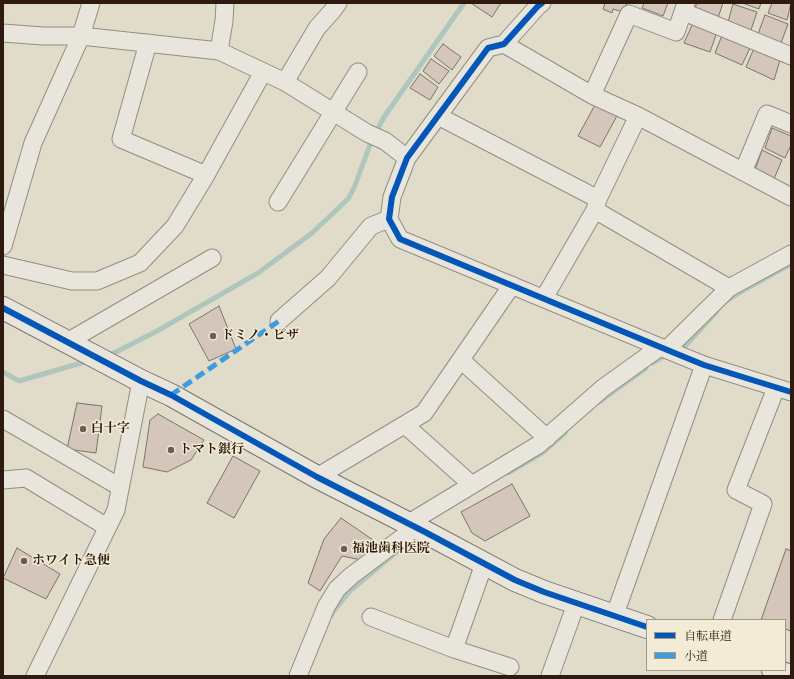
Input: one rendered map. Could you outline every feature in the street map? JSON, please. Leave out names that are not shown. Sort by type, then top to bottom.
[{"type":"street","points":[[3,246],[33,143],[81,36],[91,3]]},
{"type":"street","points":[[219,51],[224,21],[225,3]]},
{"type":"street","points":[[285,82],[316,28],[338,3]]},
{"type":"street","points":[[542,3],[504,44],[488,48],[407,158],[392,197],[389,219],[400,239],[704,365],[783,390],[736,490],[763,504],[722,619]]},
{"type":"street","points":[[592,95],[629,14],[676,32],[685,8],[791,56]]},
{"type":"street","points":[[3,33],[42,36],[81,36],[219,51],[285,82],[374,136],[385,141],[407,158]]},
{"type":"street","points":[[148,44],[121,139],[206,175]]},
{"type":"street","points":[[504,44],[592,95],[638,116],[791,197]]},
{"type":"street","points":[[3,264],[72,281],[97,281],[140,263],[175,226],[206,175],[263,72]]},
{"type":"street","points":[[278,202],[358,72]]},
{"type":"street","points":[[743,172],[767,114],[791,124]]},
{"type":"street","points":[[438,116],[596,204],[729,288]]},
{"type":"street","points":[[544,298],[596,204],[638,116]]},
{"type":"street","points":[[279,321],[328,278],[372,226],[389,219]]},
{"type":"street","points":[[298,676],[326,607],[337,589],[351,576],[417,528],[472,485],[538,445],[603,388],[668,350],[729,288],[791,254]]},
{"type":"street","points":[[67,342],[212,258]]},
{"type":"street","points":[[317,477],[424,413],[512,285]]},
{"type":"street","points":[[3,308],[141,381],[171,395],[317,477],[522,583],[576,604],[646,628]]},
{"type":"street","points":[[461,360],[547,438]]},
{"type":"street","points":[[614,617],[704,365]]},
{"type":"street","points":[[35,676],[116,510],[141,381]]},
{"type":"street","points":[[3,419],[120,487]]},
{"type":"street","points":[[405,425],[472,485]]},
{"type":"street","points":[[3,480],[26,478],[107,527]]},
{"type":"street","points":[[454,648],[484,564]]},
{"type":"street","points":[[550,676],[576,604]]},
{"type":"street","points":[[371,617],[510,668]]},
{"type":"street","points":[[776,671],[791,676]]},
{"type":"building","points":[[471,3],[501,3],[492,17]]},
{"type":"building","points":[[605,3],[627,3],[623,12],[613,9],[612,13],[603,9]]},
{"type":"building","points":[[644,3],[668,3],[663,16],[642,8]]},
{"type":"building","points":[[697,3],[723,3],[718,18],[694,10]]},
{"type":"building","points":[[742,3],[761,3],[759,9]]},
{"type":"building","points":[[772,3],[791,3],[787,20],[768,13]]},
{"type":"building","points":[[733,4],[757,12],[751,30],[728,22]]},
{"type":"building","points":[[765,15],[788,24],[781,43],[758,34]]},
{"type":"building","points":[[693,23],[717,32],[710,52],[684,43]]},
{"type":"building","points":[[723,33],[751,46],[742,65],[715,53]]},
{"type":"building","points":[[443,44],[461,57],[452,70],[434,56]]},
{"type":"building","points":[[755,46],[781,57],[774,80],[746,67]]},
{"type":"building","points":[[431,59],[449,71],[439,84],[423,71]]},
{"type":"building","points":[[420,74],[438,87],[430,100],[410,88]]},
{"type":"building","points":[[595,105],[618,114],[600,147],[578,136]]},
{"type":"building","points":[[772,128],[791,136],[791,145],[785,158],[765,148]]},
{"type":"building","points":[[762,150],[782,160],[774,179],[755,170]]},
{"type":"building","name":"ドミノ・ピザ","points":[[219,306],[236,349],[209,361],[189,324]]},
{"type":"building","points":[[77,403],[102,406],[96,453],[67,449]]},
{"type":"building","name":"トマト銀行","points":[[158,414],[204,440],[191,460],[167,472],[143,467],[150,420]]},
{"type":"building","points":[[233,456],[260,471],[234,518],[207,503]]},
{"type":"building","points":[[512,484],[530,516],[485,541],[472,533],[461,512]]},
{"type":"building","name":"福池歯科医院","points":[[341,518],[373,540],[361,560],[342,556],[320,591],[308,583],[324,539]]},
{"type":"building","name":"ホワイト急便","points":[[17,548],[60,574],[46,599],[3,578]]},
{"type":"building","points":[[786,549],[791,551],[791,631],[786,629],[786,619],[761,619]]},
{"type":"waterway","points":[[107,355],[114,353],[157,331],[258,273],[312,233],[348,199],[354,188],[371,142],[384,117],[464,3]]},
{"type":"waterway","points":[[725,302],[791,264]]},
{"type":"waterway","points":[[677,349],[686,345],[717,311]]},
{"type":"waterway","points":[[652,363],[668,354]]},
{"type":"waterway","points":[[3,372],[19,381],[88,361]]},
{"type":"waterway","points":[[599,402],[646,368]]},
{"type":"waterway","points":[[508,473],[542,453],[565,433]]},
{"type":"waterway","points":[[331,616],[350,591],[401,548]]},
{"type":"marked path","points":[[171,395],[279,321]]},
{"type":"cycle path","points":[[542,3],[504,44],[488,48],[407,158],[392,197],[389,219],[400,239],[704,365],[791,392]]},
{"type":"cycle path","points":[[3,308],[141,381],[171,395],[317,477],[515,580],[544,592],[646,627]]},
{"type":"place","name":"ドミノ・ピザ","points":[[213,336]]},
{"type":"place","name":"白十字","points":[[83,429]]},
{"type":"place","name":"トマト銀行","points":[[171,450]]},
{"type":"place","name":"福池歯科医院","points":[[344,549]]},
{"type":"place","name":"ホワイト急便","points":[[24,561]]}]
